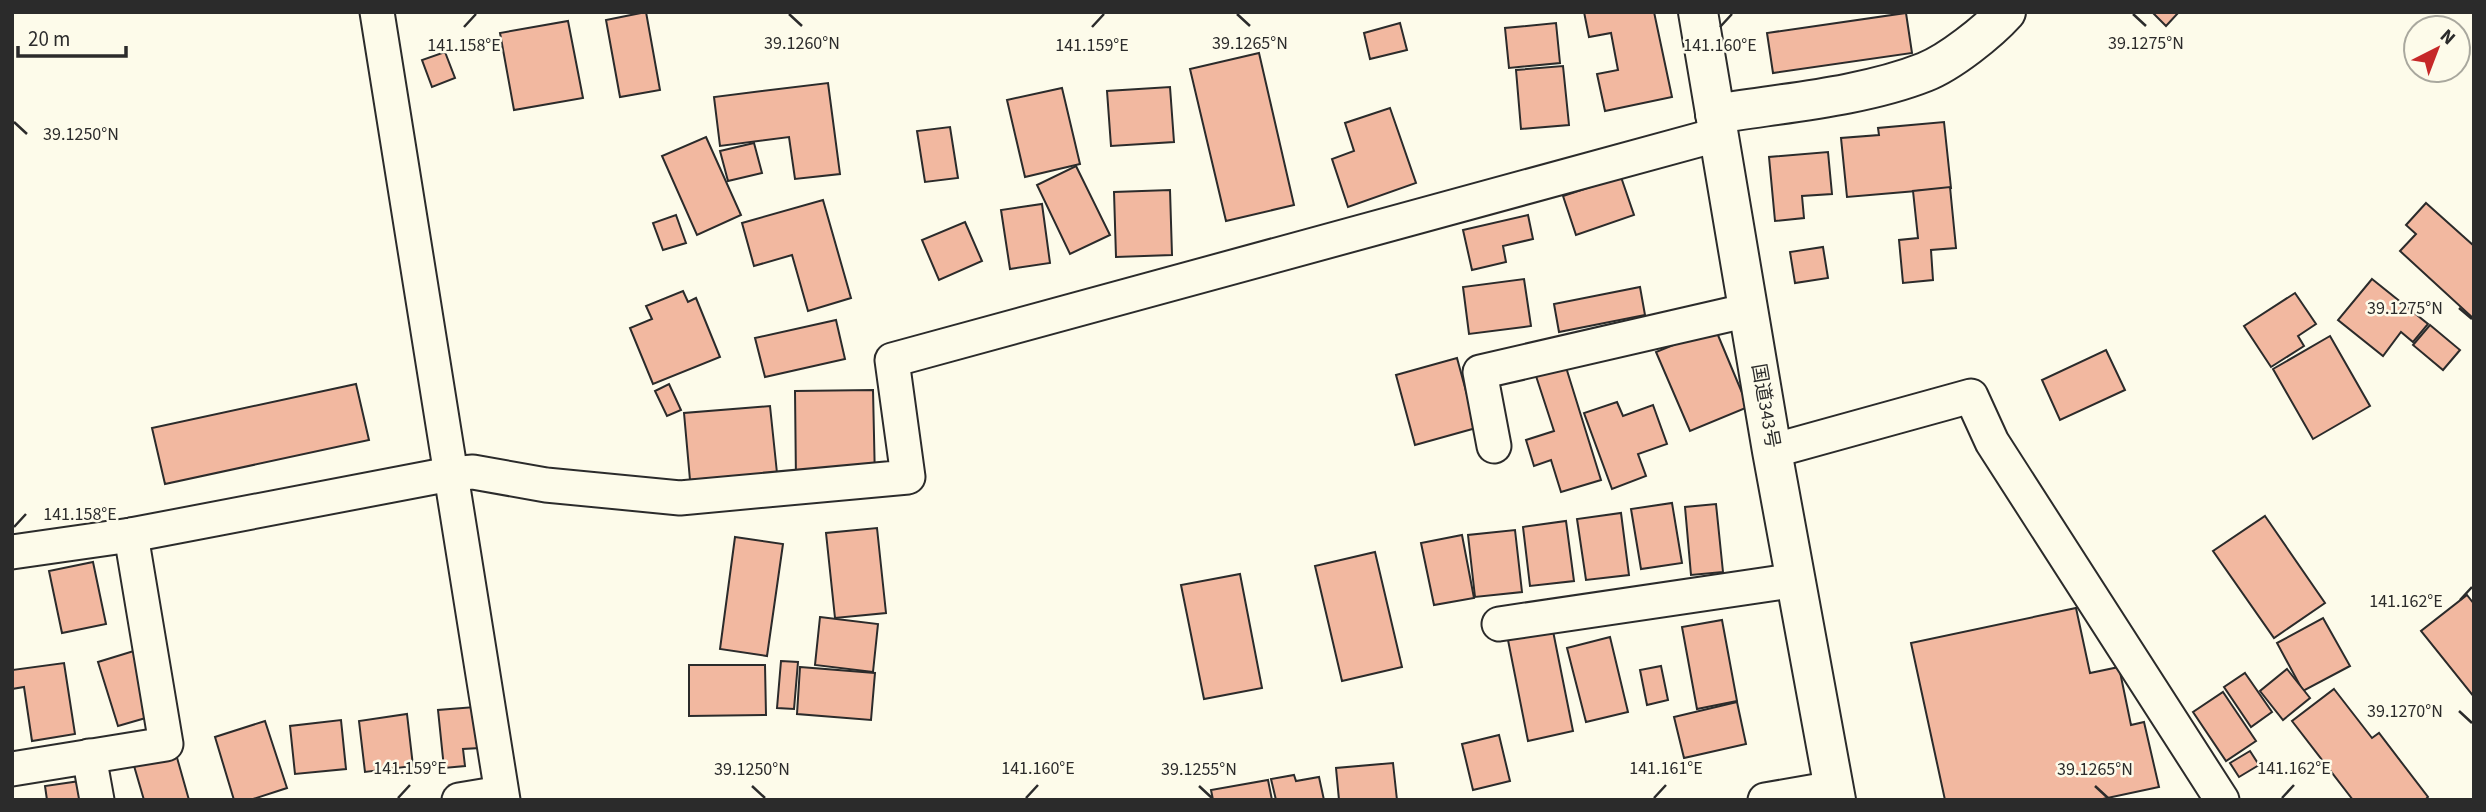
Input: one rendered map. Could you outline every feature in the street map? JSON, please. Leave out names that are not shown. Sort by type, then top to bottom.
[{"type":"main road","name":"国道343号","points":[[1698,12],[1772,451],[1835,794]]},
{"type":"main road","points":[[1717,124],[1867,89],[1926,71],[1972,42],[2006,12]]},
{"type":"street","points":[[377,12],[502,797],[459,800]]},
{"type":"street","points":[[12,552],[131,535],[450,474],[473,472],[546,485],[680,498],[908,477],[892,360],[1717,124]]},
{"type":"street","points":[[1494,446],[1480,372],[1749,310]]},
{"type":"street","points":[[1772,451],[1971,396],[1992,442],[2222,800]]},
{"type":"street","points":[[12,769],[166,744],[131,535]]},
{"type":"street","points":[[1499,624],[1797,580]]},
{"type":"street","points":[[89,756],[97,800]]},
{"type":"street","points":[[1765,800],[1835,794]]},
{"type":"building","points":[[646,12],[660,90],[620,97],[606,20]]},
{"type":"building","points":[[1584,12],[1654,12],[1672,97],[1605,111],[1597,74],[1618,70],[1611,33],[1589,37]]},
{"type":"building","points":[[2152,12],[2179,12],[2166,26]]},
{"type":"building","points":[[1906,13],[1912,53],[1773,73],[1767,33]]},
{"type":"building","points":[[568,21],[583,98],[514,110],[500,33]]},
{"type":"building","points":[[1400,23],[1407,50],[1370,59],[1364,33]]},
{"type":"building","points":[[1556,23],[1560,63],[1509,68],[1505,28]]},
{"type":"building","points":[[445,52],[455,78],[432,87],[422,60]]},
{"type":"building","points":[[1259,53],[1294,205],[1226,221],[1190,69]]},
{"type":"building","points":[[1563,66],[1569,125],[1521,129],[1516,70]]},
{"type":"building","points":[[828,83],[840,174],[795,179],[789,137],[720,146],[714,97]]},
{"type":"building","points":[[1170,87],[1174,142],[1111,146],[1107,91]]},
{"type":"building","points":[[1062,88],[1080,164],[1025,177],[1007,100]]},
{"type":"building","points":[[1390,108],[1416,183],[1348,207],[1332,159],[1354,151],[1345,123]]},
{"type":"building","points":[[1944,122],[1951,188],[1847,197],[1841,138],[1879,135],[1878,128]]},
{"type":"building","points":[[950,127],[958,178],[925,182],[917,131]]},
{"type":"building","points":[[706,137],[741,215],[697,235],[662,156]]},
{"type":"building","points":[[754,143],[762,173],[728,181],[720,151]]},
{"type":"building","points":[[1828,152],[1832,194],[1802,196],[1804,218],[1775,221],[1769,157]]},
{"type":"building","points":[[1076,166],[1110,235],[1070,254],[1037,185]]},
{"type":"building","points":[[1621,177],[1634,215],[1576,235],[1563,196]]},
{"type":"building","points":[[1950,187],[1956,248],[1931,250],[1933,280],[1903,283],[1899,240],[1918,238],[1913,191]]},
{"type":"building","points":[[1170,190],[1172,255],[1116,257],[1114,192]]},
{"type":"building","points":[[823,200],[851,298],[808,311],[792,255],[754,266],[742,223]]},
{"type":"building","points":[[2426,203],[2474,246],[2474,319],[2400,251],[2416,234],[2406,225]]},
{"type":"building","points":[[1042,204],[1050,263],[1010,269],[1001,210]]},
{"type":"building","points":[[676,215],[686,243],[663,250],[653,223]]},
{"type":"building","points":[[1528,215],[1533,239],[1503,246],[1506,262],[1472,270],[1463,230]]},
{"type":"building","points":[[965,222],[982,261],[939,280],[922,240]]},
{"type":"building","points":[[1823,247],[1828,278],[1795,283],[1790,252]]},
{"type":"building","points":[[1524,279],[1531,326],[1469,334],[1463,287]]},
{"type":"building","points":[[2372,279],[2428,324],[2413,342],[2401,332],[2383,356],[2338,320]]},
{"type":"building","points":[[1640,287],[1645,315],[1559,332],[1554,304]]},
{"type":"building","points":[[683,291],[688,302],[696,298],[720,357],[653,384],[630,328],[652,319],[646,306]]},
{"type":"building","points":[[2295,293],[2316,324],[2298,336],[2304,346],[2271,367],[2244,326]]},
{"type":"building","points":[[836,320],[845,359],[765,377],[755,338]]},
{"type":"building","points":[[2430,325],[2460,350],[2443,370],[2413,345]]},
{"type":"building","points":[[1715,328],[1748,407],[1690,431],[1656,352]]},
{"type":"building","points":[[2330,336],[2370,406],[2313,439],[2273,369]]},
{"type":"building","points":[[2106,350],[2125,390],[2060,420],[2042,380]]},
{"type":"building","points":[[1457,358],[1476,428],[1415,445],[1396,375]]},
{"type":"building","points":[[1565,364],[1601,480],[1561,492],[1551,460],[1534,466],[1526,440],[1554,431],[1535,373]]},
{"type":"building","points":[[356,384],[369,440],[165,484],[152,428]]},
{"type":"building","points":[[669,384],[681,410],[667,416],[655,391]]},
{"type":"building","points":[[873,390],[875,481],[796,482],[795,391]]},
{"type":"building","points":[[1617,402],[1623,416],[1653,405],[1667,444],[1638,454],[1646,476],[1612,489],[1584,413]]},
{"type":"building","points":[[770,406],[777,473],[690,480],[684,413]]},
{"type":"building","points":[[1672,503],[1682,563],[1641,569],[1631,509]]},
{"type":"building","points":[[1716,504],[1723,572],[1691,575],[1685,507]]},
{"type":"building","points":[[1621,513],[1629,575],[1586,580],[1577,519]]},
{"type":"building","points":[[2265,516],[2325,603],[2274,638],[2213,551]]},
{"type":"building","points":[[1566,521],[1574,581],[1530,586],[1523,527]]},
{"type":"building","points":[[877,528],[886,613],[835,618],[826,533]]},
{"type":"building","points":[[1515,530],[1522,592],[1475,597],[1468,535]]},
{"type":"building","points":[[1462,535],[1474,598],[1434,605],[1421,543]]},
{"type":"building","points":[[735,537],[783,544],[767,656],[720,649]]},
{"type":"building","points":[[1375,552],[1402,667],[1342,681],[1315,566]]},
{"type":"building","points":[[93,562],[106,624],[62,633],[49,571]]},
{"type":"building","points":[[1240,574],[1262,688],[1204,699],[1181,585]]},
{"type":"building","points":[[2467,595],[2474,604],[2474,697],[2421,631]]},
{"type":"building","points":[[2076,608],[2090,673],[2119,667],[2131,725],[2144,722],[2159,787],[2098,800],[1945,800],[1911,643]]},
{"type":"building","points":[[820,617],[878,624],[873,672],[815,665]]},
{"type":"building","points":[[2323,618],[2350,666],[2303,691],[2277,643]]},
{"type":"building","points":[[1722,620],[1737,701],[1697,709],[1682,627]]},
{"type":"building","points":[[1552,626],[1573,731],[1528,741],[1507,635]]},
{"type":"building","points":[[1610,637],[1628,712],[1586,722],[1567,648]]},
{"type":"building","points":[[137,650],[156,715],[118,726],[98,662]]},
{"type":"building","points":[[781,661],[798,662],[794,709],[777,708]]},
{"type":"building","points":[[64,663],[75,734],[32,741],[24,687],[12,689],[12,670]]},
{"type":"building","points":[[689,665],[765,665],[766,715],[689,716]]},
{"type":"building","points":[[1661,666],[1668,700],[1647,705],[1640,670]]},
{"type":"building","points":[[800,667],[875,673],[871,720],[797,714]]},
{"type":"building","points":[[2287,669],[2310,698],[2283,720],[2260,691]]},
{"type":"building","points":[[2245,673],[2272,712],[2251,727],[2224,687]]},
{"type":"building","points":[[2334,689],[2372,738],[2379,733],[2428,797],[2425,800],[2353,800],[2292,721]]},
{"type":"building","points":[[2223,692],[2256,741],[2226,761],[2193,712]]},
{"type":"building","points":[[1737,702],[1746,744],[1684,758],[1674,717]]},
{"type":"building","points":[[475,707],[480,748],[463,749],[465,766],[444,768],[438,710]]},
{"type":"building","points":[[407,714],[413,766],[365,772],[359,721]]},
{"type":"building","points":[[341,720],[346,769],[295,774],[290,726]]},
{"type":"building","points":[[265,721],[287,788],[250,800],[234,800],[215,737]]},
{"type":"building","points":[[1499,735],[1510,781],[1473,790],[1462,744]]},
{"type":"building","points":[[174,747],[189,800],[144,800],[132,759]]},
{"type":"building","points":[[2250,751],[2259,765],[2239,777],[2230,763]]},
{"type":"building","points":[[1393,763],[1397,800],[1339,800],[1336,768]]},
{"type":"building","points":[[1294,775],[1296,781],[1319,777],[1324,800],[1276,800],[1271,779]]},
{"type":"building","points":[[87,780],[90,800],[47,800],[45,786]]},
{"type":"building","points":[[1268,780],[1272,800],[1213,800],[1211,790]]}]
